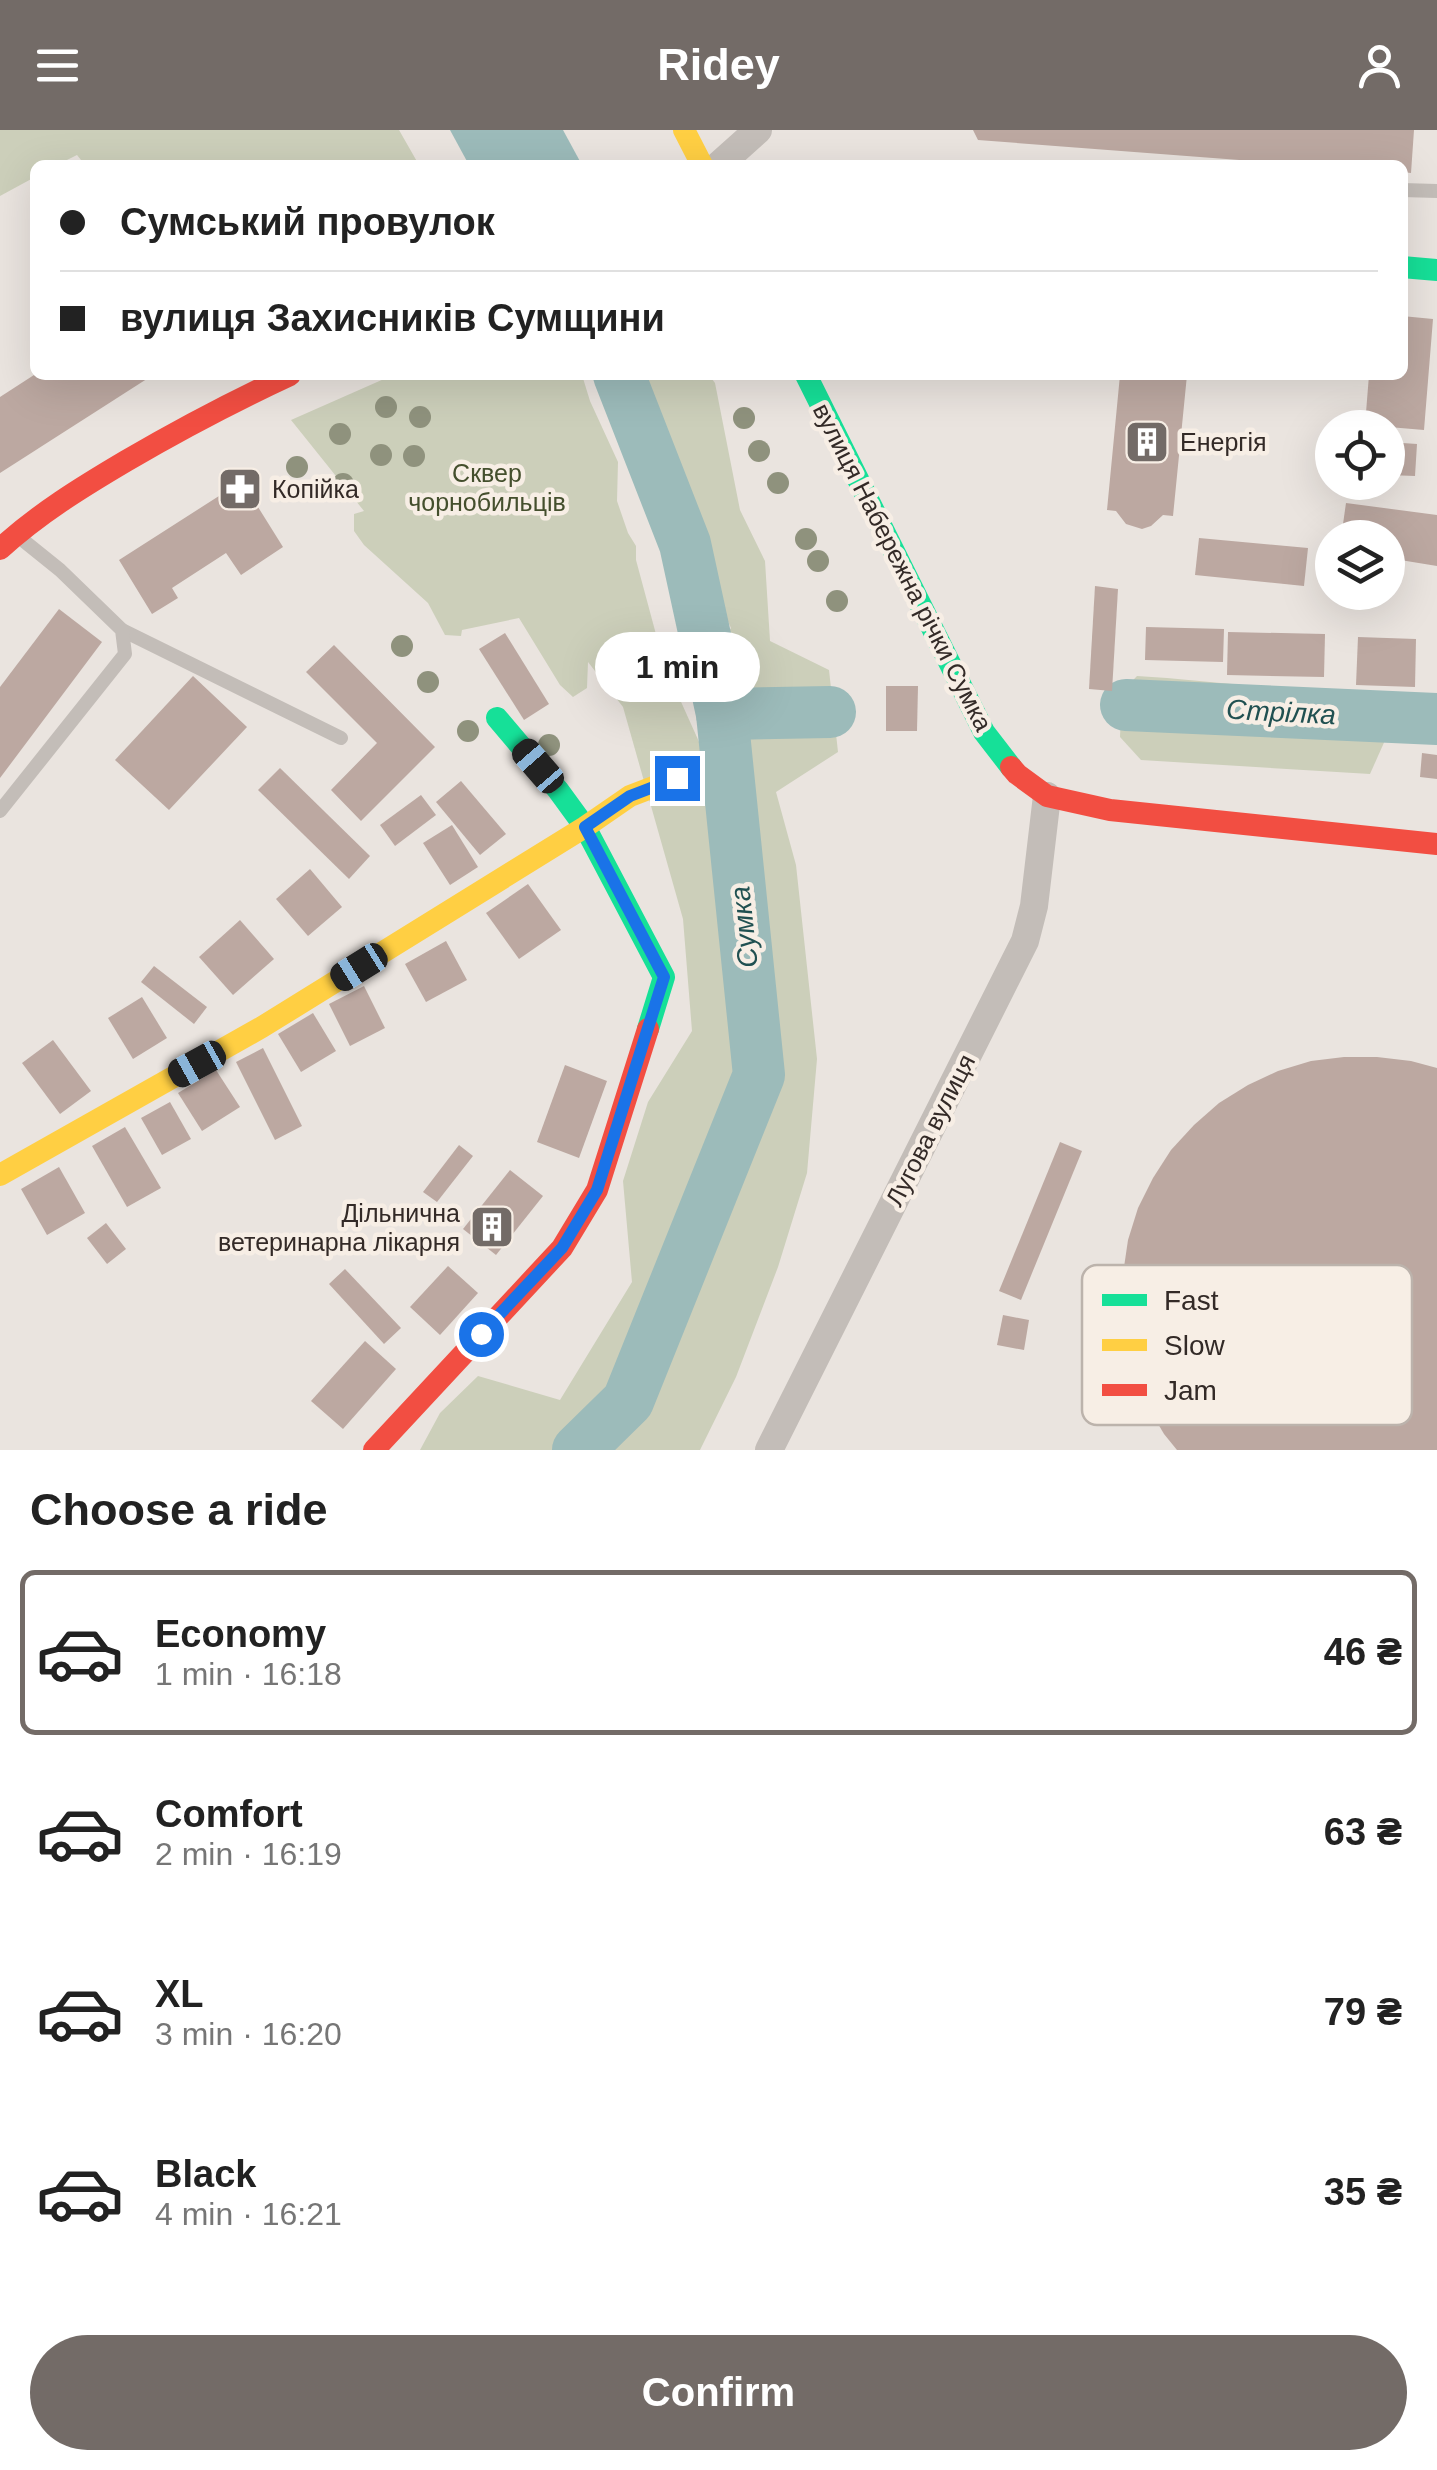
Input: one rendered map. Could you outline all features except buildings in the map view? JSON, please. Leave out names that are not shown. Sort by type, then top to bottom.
[{"type":"street","points":[[684,130],[699,160]]},
{"type":"street","points":[[725,160],[758,130]]},
{"type":"street","points":[[1408,268],[1437,270]]},
{"type":"street","points":[[7,542],[78,490],[279,380]]},
{"type":"street","name":"вулиця Набережна річки Сумка","points":[[808,380],[984,732],[1017,774],[1047,796]]},
{"type":"street","points":[[374,1450],[562,1248],[597,1190],[664,977],[585,827],[496,718]]},
{"type":"street","points":[[0,1176],[262,1027],[630,796],[677,778]]},
{"type":"street","points":[[1047,796],[1110,810],[1437,844]]},
{"type":"street","name":"Лугова вулиця","points":[[770,1450],[1026,941],[1047,796]]},
{"type":"lane","points":[[1408,190],[1437,192]]},
{"type":"lane","points":[[7,542],[60,570],[122,630],[341,738]]},
{"type":"lane","points":[[0,811],[126,654],[122,630]]},
{"type":"green space","points":[[0,130],[399,130],[416,160],[81,160],[77,155],[67,160],[30,160],[30,180],[0,196]]},
{"type":"green space","name":"Сквер чорнобильців","points":[[382,380],[584,380],[618,462],[617,501],[636,546],[636,560],[664,664],[709,764],[718,698],[707,666],[731,628],[692,545],[690,501],[619,380],[713,380],[740,510],[765,561],[770,641],[829,670],[838,752],[776,792],[796,865],[817,1059],[807,1173],[778,1267],[736,1377],[700,1450],[420,1450],[440,1413],[478,1376],[560,1400],[632,1282],[623,1181],[648,1102],[692,1031],[683,919],[623,707],[588,662],[587,688],[573,697],[560,685],[519,618],[462,630],[461,636],[445,635],[428,603],[364,545],[354,531],[354,514],[364,511],[291,420]]},
{"type":"green space","points":[[1137,676],[1403,700],[1370,774],[1141,760],[1120,737],[1122,692]]},
{"type":"water","points":[[450,130],[563,130],[579,160],[466,160]]},
{"type":"waterway","name":"Сумка","points":[[578,1450],[628,1401],[759,1075],[722,714],[685,544],[621,380]]},
{"type":"waterway","name":"Стрілка","points":[[1126,705],[1437,719]]},
{"type":"waterway","name":"Стрілка","points":[[722,714],[830,712]]},
{"type":"traffic: fast","points":[[1408,268],[1437,270]]},
{"type":"traffic: fast","points":[[808,380],[984,732],[1011,767]]},
{"type":"traffic: fast","points":[[497,718],[585,827],[664,977],[648,1029]]},
{"type":"traffic: slow","points":[[684,130],[699,160]]},
{"type":"traffic: slow","points":[[0,1175],[262,1027],[630,796],[677,778]]},
{"type":"traffic: jam","points":[[0,549],[45,513],[110,471],[280,380]]},
{"type":"traffic: jam","points":[[1011,767],[1047,796],[1110,810],[1437,844]]},
{"type":"traffic: jam","points":[[374,1450],[562,1248],[597,1190],[648,1029]]},
{"type":"place","name":"Енергія","points":[[1147,442]]},
{"type":"place","name":"Копійка","points":[[240,489]]},
{"type":"place","name":"Дільнична ветеринарна лікарня","points":[[492,1227]]},
{"type":"route","points":[[481,1334],[562,1248],[597,1190],[664,977],[585,827],[630,796],[677,778]]}]
